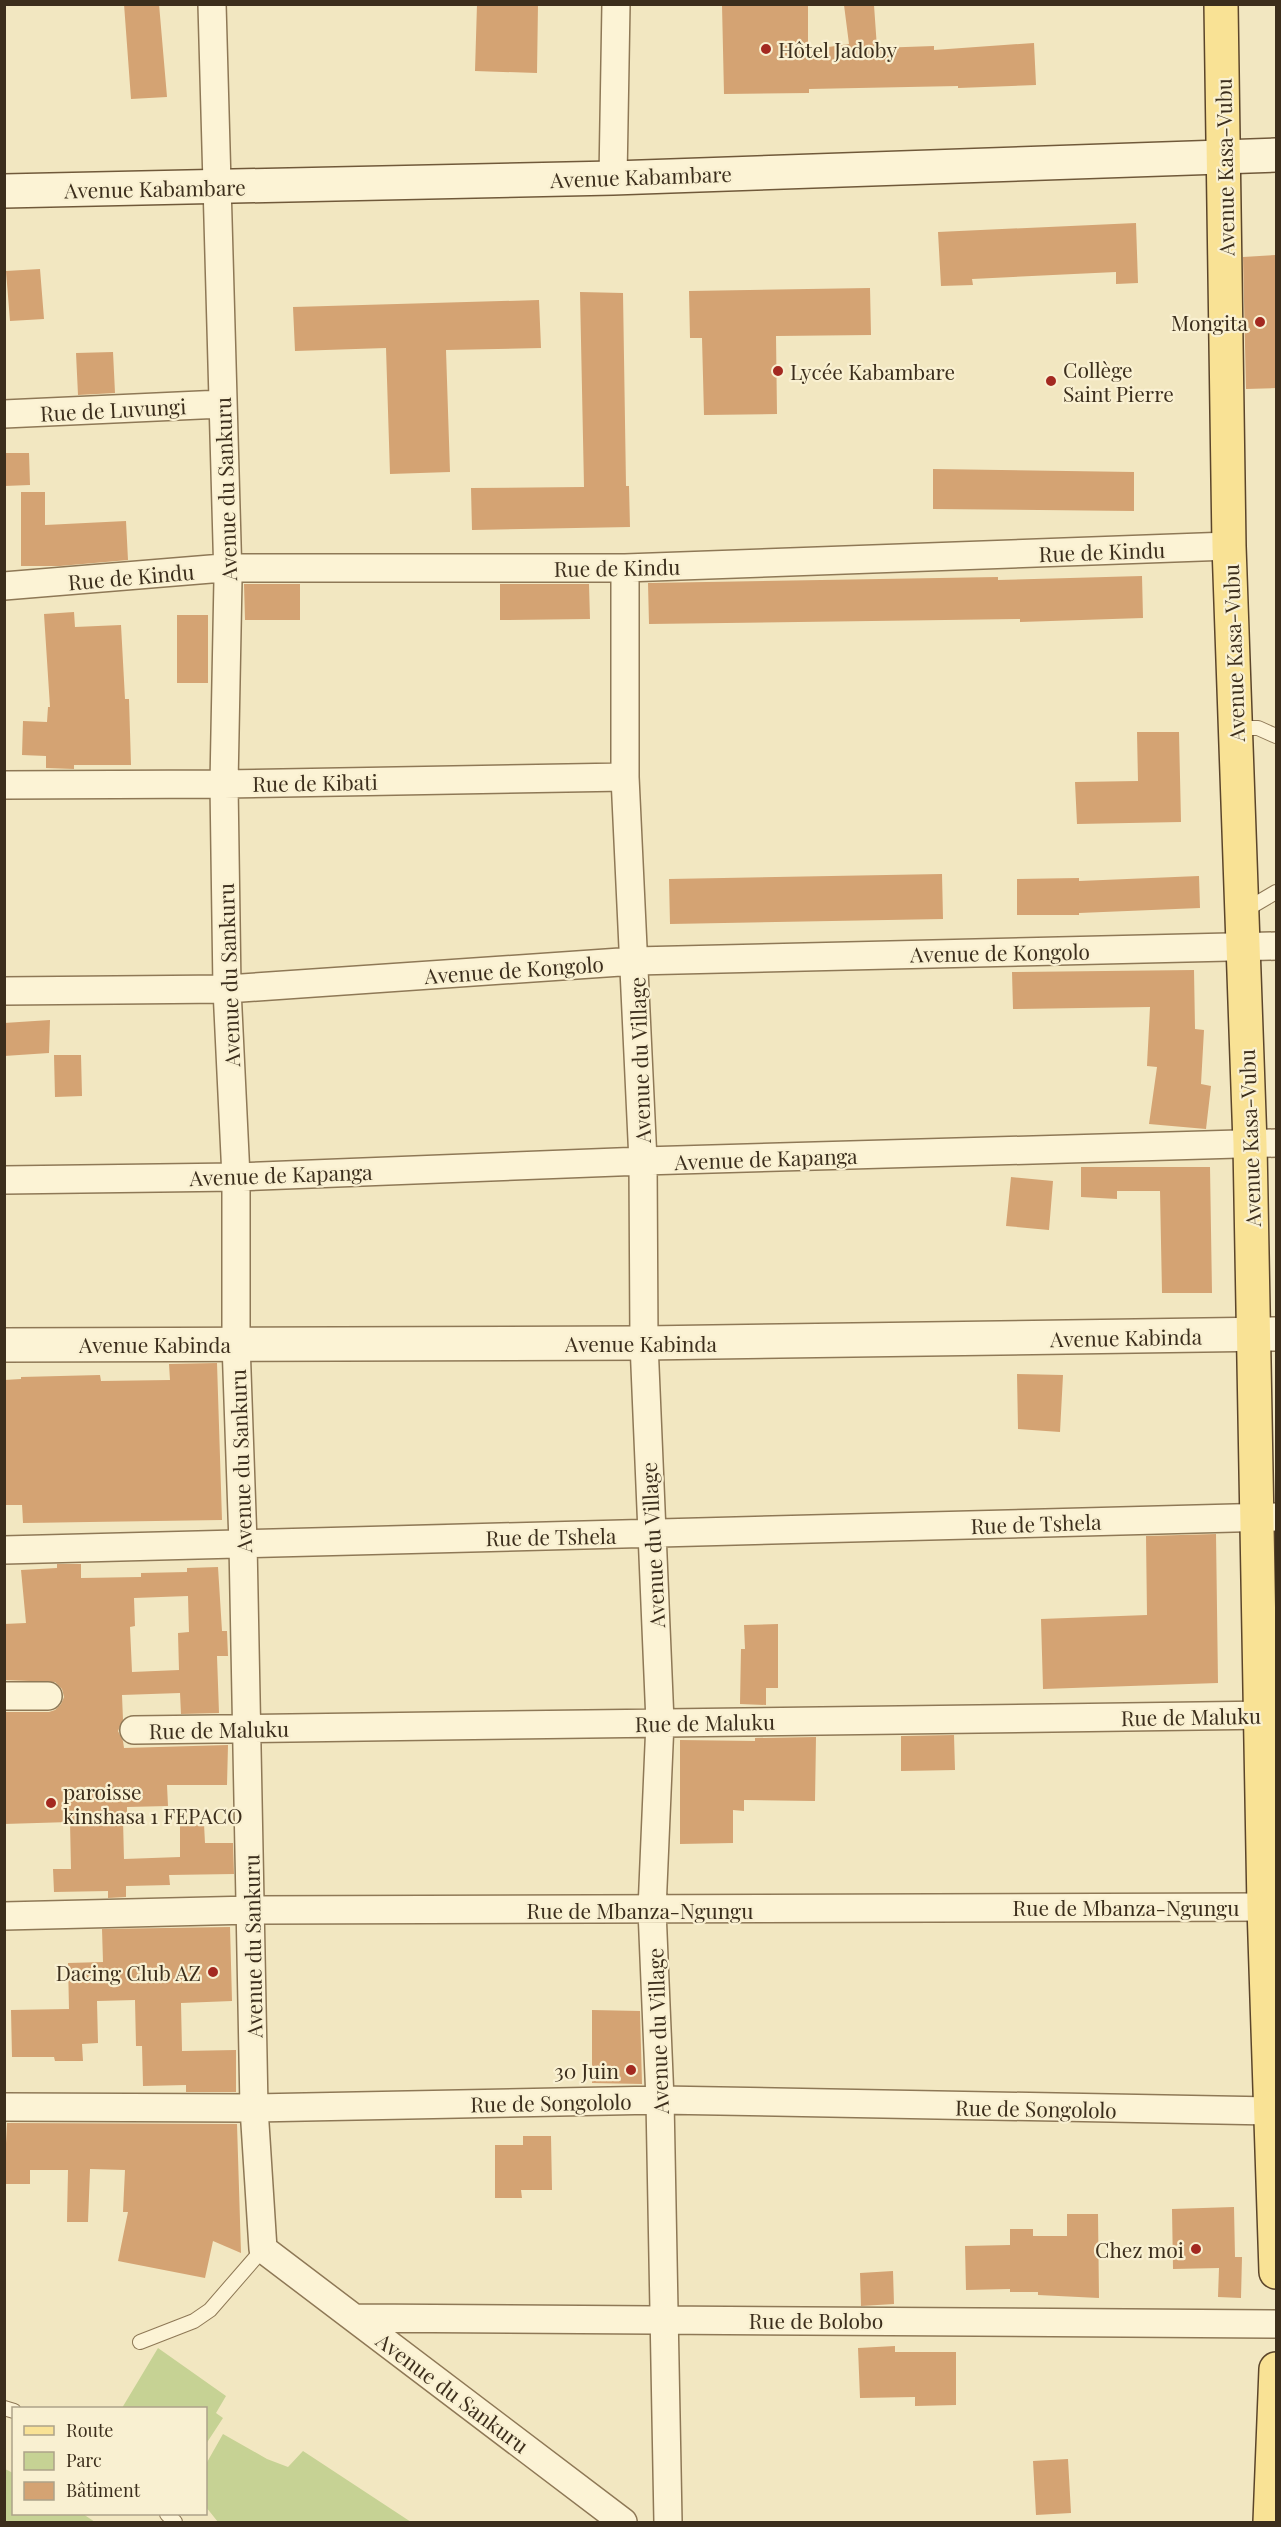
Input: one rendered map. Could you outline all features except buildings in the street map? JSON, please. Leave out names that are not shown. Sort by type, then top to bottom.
[{"type":"main road","name":"Avenue Kasa-Vubu","points":[[1221,4],[1229,546],[1243,947],[1263,1143],[1276,2272]]},
{"type":"main road","name":"Avenue Kabambare","points":[[4,191],[613,178],[1276,155]]},
{"type":"main road","name":"Avenue Kabinda","points":[[4,1345],[644,1343],[1265,1335]]},
{"type":"main road","points":[[1270,2523],[1276,2369]]},
{"type":"street","name":"Avenue du Sankuru","points":[[212,4],[214,139],[218,186],[228,568],[224,784],[227,989],[236,1177],[236,1343],[252,1910],[254,2108],[263,2249],[623,2523]]},
{"type":"street","points":[[613,178],[616,4]]},
{"type":"street","name":"Rue de Luvungi","points":[[4,414],[222,404]]},
{"type":"street","name":"Rue de Kindu","points":[[4,586],[228,568],[625,568],[1229,546]]},
{"type":"street","name":"Avenue du Village","points":[[625,568],[625,777],[643,1161],[644,1343],[660,1722],[652,1910],[660,2100],[668,2523]]},
{"type":"street","name":"Rue de Kibati","points":[[4,784],[224,784],[625,777]]},
{"type":"street","name":"Avenue de Kongolo","points":[[4,991],[227,989],[635,961],[1276,946]]},
{"type":"street","name":"Avenue de Kapanga","points":[[4,1180],[236,1177],[643,1161],[1263,1143]]},
{"type":"street","name":"Rue de Tshela","points":[[4,1550],[1267,1517]]},
{"type":"street","points":[[4,1696],[48,1696]]},
{"type":"street","name":"Rue de Maluku","points":[[134,1730],[1268,1715]]},
{"type":"street","name":"Rue de Mbanza-Ngungu","points":[[4,1916],[252,1910],[1270,1907]]},
{"type":"street","name":"Rue de Songololo","points":[[4,2107],[254,2108],[660,2100],[1274,2111]]},
{"type":"street","name":"Rue de Bolobo","points":[[355,2318],[1276,2324]]},
{"type":"lane","points":[[1235,728],[1257,728],[1276,736]]},
{"type":"lane","points":[[1242,912],[1276,892]]},
{"type":"lane","points":[[140,2342],[194,2321],[210,2310],[263,2249]]},
{"type":"green space","points":[[158,2348],[226,2396],[216,2413],[223,2418],[207,2442],[207,2407],[123,2407]]},
{"type":"green space","points":[[223,2434],[267,2459],[288,2467],[303,2451],[411,2522],[218,2522],[207,2508],[207,2462]]},
{"type":"green space","points":[[5,2469],[12,2472],[12,2515],[84,2515],[95,2522],[5,2522]]},
{"type":"place","name":"Hôtel Jadoby","points":[[766,49]]},
{"type":"place","name":"Mongita","points":[[1260,322]]},
{"type":"place","name":"Lycée Kabambare","points":[[778,371]]},
{"type":"place","name":"Collège Saint Pierre","points":[[1051,381]]},
{"type":"place","name":"paroisse kinshasa 1 FEPACO","points":[[51,1803]]},
{"type":"place","name":"Dacing Club AZ","points":[[213,1972]]},
{"type":"place","name":"30 Juin","points":[[631,2070]]},
{"type":"place","name":"Chez moi","points":[[1196,2249]]}]
